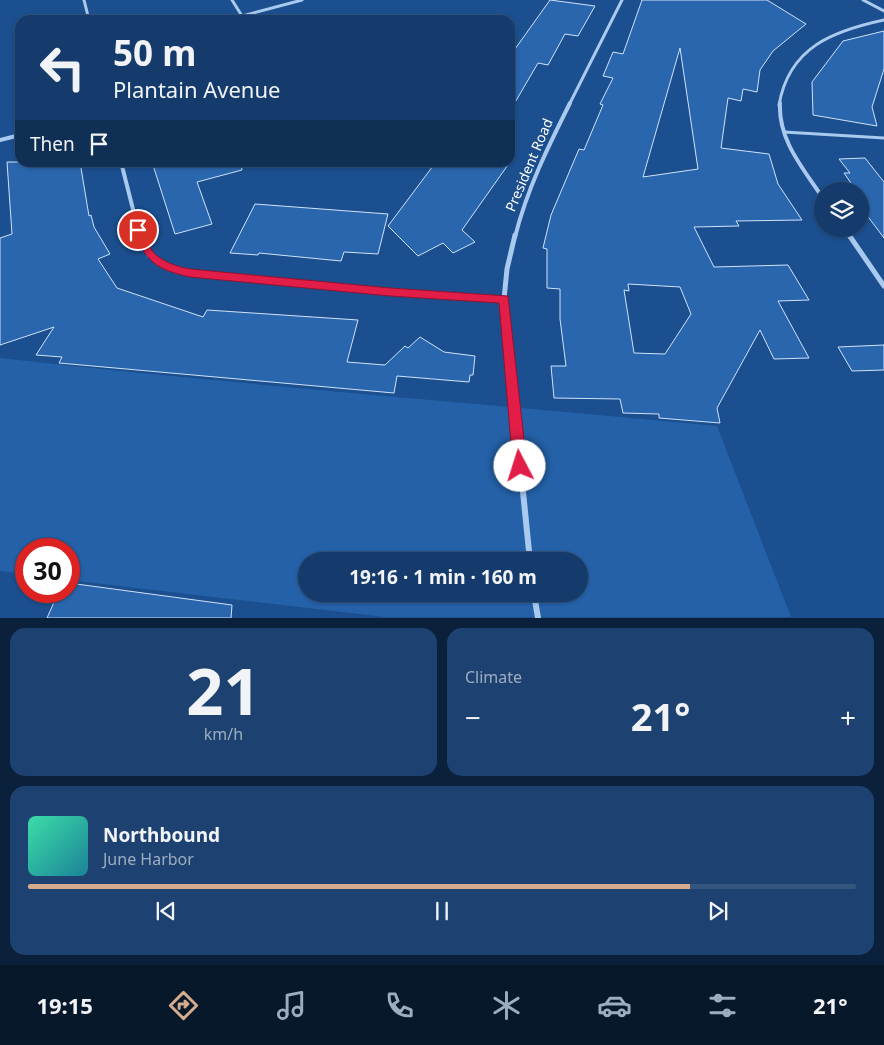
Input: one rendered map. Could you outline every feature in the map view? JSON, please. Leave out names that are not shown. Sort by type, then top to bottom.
[{"type":"street","points":[[84,0],[88,15]]},
{"type":"street","points":[[232,0],[241,15]]},
{"type":"street","points":[[246,15],[302,0]]},
{"type":"street","name":"President Road","points":[[529,552],[504,299],[507,269],[522,208],[544,154],[622,0]]},
{"type":"street","points":[[863,0],[884,11]]},
{"type":"street","points":[[814,185],[799,162],[784,132],[779,103],[787,75],[794,63],[814,45],[851,27],[884,20]]},
{"type":"street","points":[[0,140],[15,136]]},
{"type":"street","points":[[122,167],[141,241],[149,254],[173,269],[215,276],[351,289],[504,299]]},
{"type":"street","points":[[850,237],[884,286]]},
{"type":"street","points":[[535,602],[538,618]]},
{"type":"lane","points":[[784,132],[884,138]]},
{"type":"shaded area","points":[[0,358],[717,426],[791,617],[385,617],[80,581],[80,538],[15,538],[15,573],[0,571]]},
{"type":"building","points":[[550,0],[595,6],[578,36],[565,34],[548,65],[538,63],[515,102],[515,49]]},
{"type":"building","points":[[642,0],[767,0],[806,24],[773,51],[760,70],[757,92],[743,89],[741,101],[728,98],[721,148],[769,154],[778,184],[802,220],[736,221],[739,226],[694,227],[714,267],[788,265],[809,300],[778,301],[809,358],[774,359],[760,330],[717,408],[720,423],[659,418],[659,414],[623,413],[620,399],[554,398],[551,366],[566,366],[560,319],[560,289],[547,288],[547,249],[543,248],[551,215],[579,149],[584,150],[603,105],[600,104],[613,78],[603,76],[613,52],[623,54]],"holes":[[[680,48],[698,169],[643,177]],[[628,284],[680,287],[691,314],[665,354],[634,353],[624,290],[629,291]]]},
{"type":"building","points":[[884,31],[884,69],[872,107],[877,126],[813,115],[812,82],[843,41]]},
{"type":"building","points":[[865,158],[884,182],[884,238],[869,218],[869,182],[850,182],[844,173],[850,173],[839,159]]},
{"type":"building","points":[[7,162],[15,162],[15,167],[81,167],[89,216],[91,215],[94,227],[110,254],[98,259],[117,288],[203,317],[207,310],[358,320],[347,362],[385,365],[405,346],[408,348],[420,337],[444,352],[475,356],[473,375],[470,375],[469,382],[397,376],[394,393],[59,363],[62,357],[36,355],[54,327],[0,345],[0,238],[12,234]]},
{"type":"building","points":[[154,167],[242,167],[242,170],[197,182],[212,224],[175,234]]},
{"type":"building","points":[[432,167],[506,167],[462,230],[475,242],[453,253],[443,243],[418,256],[388,226]]},
{"type":"building","points":[[255,204],[388,214],[378,254],[344,252],[341,261],[259,253],[258,255],[230,253]]},
{"type":"building","points":[[884,345],[884,370],[852,371],[838,347]]},
{"type":"building","points":[[80,584],[232,605],[231,618],[47,618],[54,603],[80,603]]},
{"type":"route","points":[[138,230],[141,241],[149,254],[173,269],[190,273],[390,292],[504,299],[520,466]]}]
